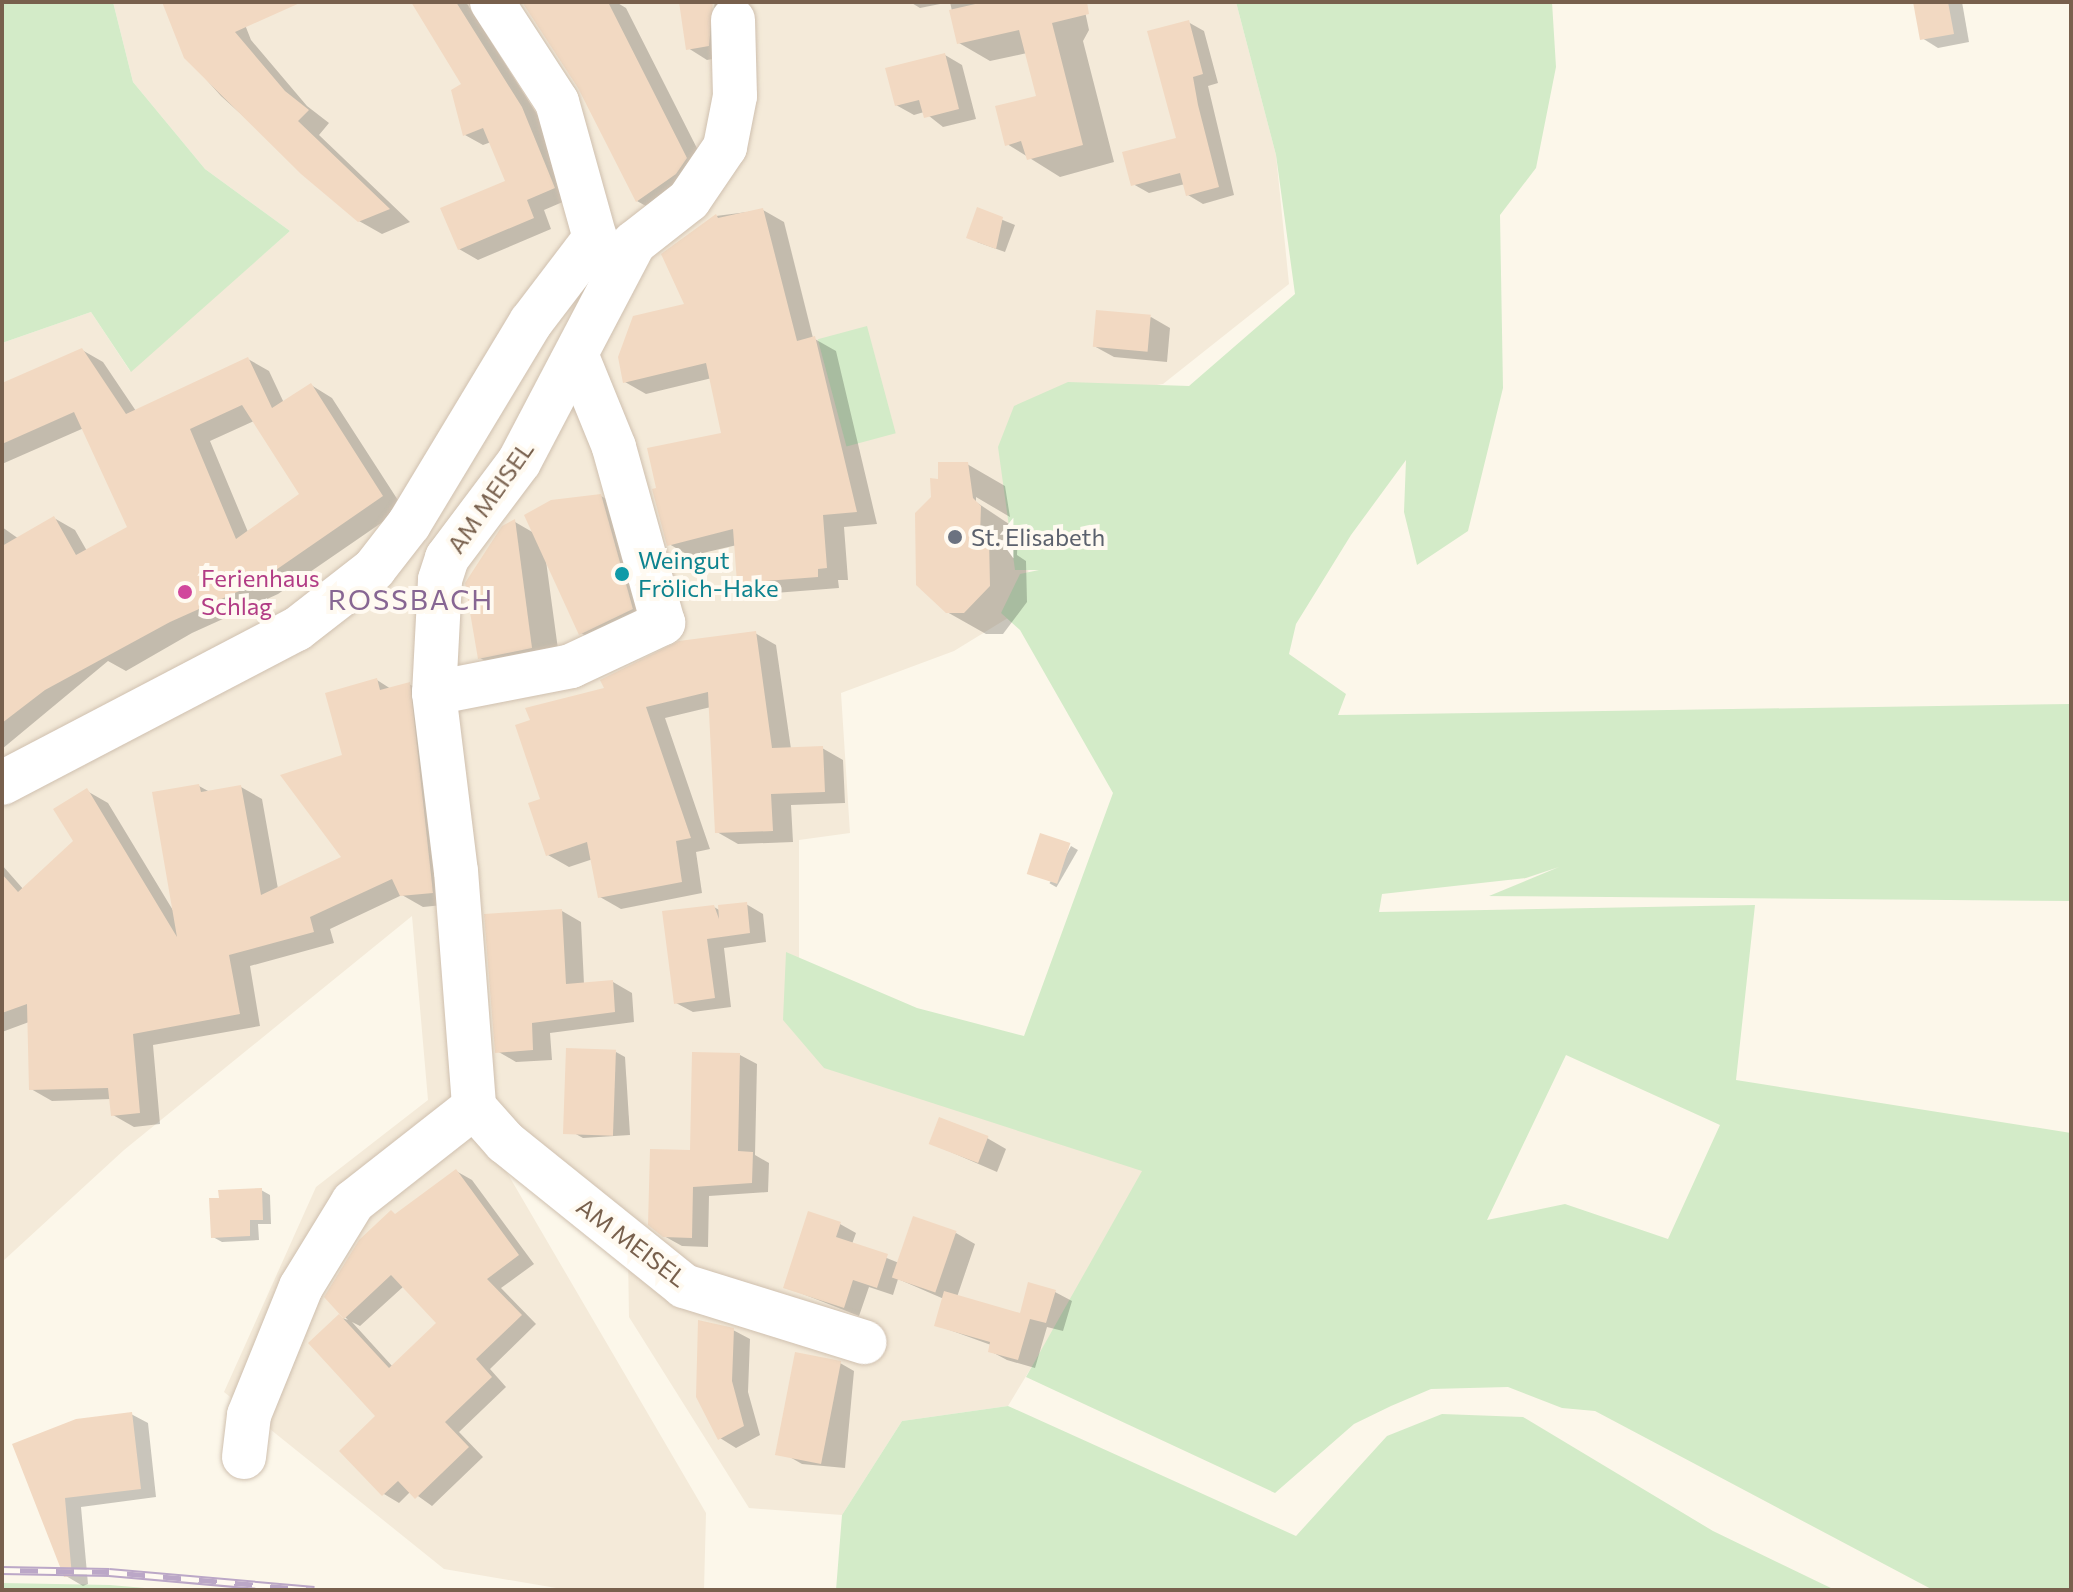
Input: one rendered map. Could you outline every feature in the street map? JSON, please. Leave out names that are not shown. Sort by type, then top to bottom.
[{"type":"street","points":[[492,2],[557,102],[614,241]]},
{"type":"street","points":[[2,783],[297,629],[374,569],[409,524],[531,322],[614,241],[689,200],[725,147],[735,96],[733,20]]},
{"type":"street","name":"AM MEISEL","points":[[614,241],[578,359],[519,462],[447,558],[434,633],[434,693],[456,871],[474,1107],[505,1142],[684,1286],[864,1342]]},
{"type":"street","points":[[434,693],[571,666],[663,623],[614,447],[578,359]]},
{"type":"street","points":[[244,1457],[249,1415],[301,1287],[353,1202],[474,1107]]},
{"type":"shaded area","points":[[113,2],[1236,2],[1276,155],[1289,284],[1163,384],[1025,407],[1029,605],[954,651],[841,693],[850,833],[799,840],[799,1020],[1151,1169],[1008,1406],[902,1421],[842,1515],[749,1508],[629,1317],[628,1256],[492,1147],[706,1513],[704,1590],[568,1590],[444,1569],[224,1392],[316,1187],[428,1100],[412,916],[124,1150],[2,1262],[2,343],[91,312],[130,371],[290,231],[205,169],[133,82]]},
{"type":"green space","points":[[2,2],[113,2],[133,82],[205,169],[290,231],[131,372],[91,312],[2,343]]},
{"type":"green space","points":[[1236,2],[1552,2],[1556,67],[1536,168],[1500,215],[1503,388],[1468,531],[1417,565],[1404,512],[1406,460],[1351,535],[1296,624],[1289,654],[1346,694],[1338,715],[2071,704],[2071,901],[1489,896],[1559,867],[1526,878],[1382,894],[1379,912],[1755,905],[1736,1080],[2071,1133],[2071,1590],[1933,1590],[1595,1411],[1562,1408],[1508,1387],[1431,1389],[1391,1406],[1354,1424],[1275,1493],[1026,1377],[1142,1171],[824,1068],[783,1020],[786,952],[917,1008],[1024,1036],[1113,793],[1020,630],[1001,613],[1020,574],[1039,570],[1015,570],[998,447],[1014,406],[1068,382],[1189,386],[1295,294],[1276,155]],"holes":[[[1566,1055],[1720,1125],[1668,1239],[1565,1204],[1487,1220]]]},
{"type":"green space","points":[[867,326],[896,433],[846,446],[818,339]]},
{"type":"green space","points":[[1008,1406],[1296,1536],[1387,1436],[1442,1414],[1523,1417],[1713,1531],[1835,1590],[836,1590],[842,1515],[902,1421]]},
{"type":"green space","points":[[2,1583],[110,1585],[168,1590],[2,1590]]},
{"type":"building","points":[[162,2],[302,2],[235,32],[285,91],[309,110],[298,121],[390,209],[358,222],[301,174],[184,58]]},
{"type":"building","points":[[411,2],[456,2],[522,107],[555,188],[527,200],[534,218],[458,250],[440,208],[505,181],[483,128],[463,136],[451,90],[461,84]]},
{"type":"building","points":[[522,2],[608,2],[687,158],[676,174],[636,202],[578,88]]},
{"type":"building","points":[[679,2],[713,2],[709,46],[686,50]]},
{"type":"building","points":[[984,2],[1087,2],[1089,14],[1052,23],[1083,145],[1027,160],[1021,141],[1005,146],[995,106],[1036,96],[1019,30],[957,44],[949,10]]},
{"type":"building","points":[[1913,2],[1948,2],[1954,34],[1920,40]]},
{"type":"building","points":[[1189,20],[1203,74],[1193,77],[1198,105],[1219,187],[1186,196],[1180,173],[1131,186],[1122,152],[1176,138],[1147,31]]},
{"type":"building","points":[[945,53],[959,109],[924,118],[919,100],[895,106],[885,68]]},
{"type":"building","points":[[977,207],[1003,217],[996,249],[966,238]]},
{"type":"building","points":[[763,208],[797,341],[815,336],[857,512],[823,515],[827,568],[818,569],[818,577],[737,583],[733,529],[667,546],[652,489],[656,488],[647,448],[721,433],[706,363],[623,383],[618,357],[633,316],[684,304],[661,254],[716,214],[718,218]]},
{"type":"building","points":[[1096,310],[1151,315],[1148,352],[1093,347]]},
{"type":"building","points":[[82,348],[126,414],[248,357],[272,408],[311,383],[383,496],[257,583],[170,622],[45,690],[2,723],[2,546],[54,516],[76,555],[127,527],[74,412],[2,444],[2,383]],"holes":[[[242,405],[299,494],[236,539],[190,429]]]},
{"type":"building","name":"St. Elisabeth","points":[[938,462],[968,462],[973,498],[981,506],[980,537],[989,537],[990,586],[964,613],[946,613],[916,585],[915,513],[931,497],[930,478],[938,479]]},
{"type":"building","points":[[601,494],[633,609],[579,635],[524,515],[551,500]]},
{"type":"building","points":[[515,519],[532,648],[478,659],[465,583],[502,526]]},
{"type":"building","points":[[756,631],[772,748],[823,746],[825,792],[771,794],[773,831],[715,833],[708,692],[646,707],[691,838],[676,841],[682,882],[598,898],[587,842],[546,856],[528,803],[540,799],[515,725],[530,720],[525,708],[604,688],[600,680],[679,641]]},
{"type":"building","points":[[377,678],[380,690],[410,682],[433,893],[400,896],[392,879],[310,917],[314,932],[229,955],[240,1014],[133,1034],[140,1113],[111,1116],[108,1088],[29,1090],[27,1004],[2,1013],[2,874],[18,892],[73,841],[53,809],[87,788],[177,937],[152,792],[199,784],[201,792],[241,785],[261,895],[341,857],[280,775],[342,755],[325,693]]},
{"type":"building","points":[[1040,833],[1070,843],[1057,884],[1027,874]]},
{"type":"building","points":[[747,902],[750,933],[707,939],[715,998],[674,1004],[662,911],[714,905],[719,919],[718,905]]},
{"type":"building","points":[[562,909],[566,984],[613,980],[615,1012],[532,1023],[533,1050],[495,1053],[484,914]]},
{"type":"building","points":[[566,1048],[616,1050],[613,1136],[563,1134]]},
{"type":"building","points":[[692,1052],[740,1053],[738,1151],[753,1152],[752,1183],[693,1187],[692,1238],[663,1237],[648,1225],[650,1149],[690,1150]]},
{"type":"building","points":[[939,1117],[988,1136],[978,1163],[929,1144]]},
{"type":"building","points":[[456,1169],[519,1255],[487,1279],[522,1315],[476,1359],[492,1377],[445,1422],[469,1447],[415,1499],[398,1481],[382,1496],[339,1451],[375,1416],[308,1343],[339,1314],[389,1368],[436,1323],[391,1275],[344,1319],[324,1297],[359,1240],[391,1210],[395,1214]]},
{"type":"building","points":[[262,1188],[263,1220],[250,1220],[250,1236],[211,1238],[209,1198],[219,1198],[218,1190]]},
{"type":"building","points":[[808,1211],[841,1222],[836,1237],[888,1254],[877,1288],[853,1280],[844,1308],[783,1288]]},
{"type":"building","points":[[913,1216],[956,1231],[935,1292],[892,1277]]},
{"type":"building","points":[[1028,1282],[1056,1290],[1046,1323],[1030,1319],[1018,1360],[988,1352],[990,1342],[934,1326],[944,1291],[1020,1313]]},
{"type":"building","points":[[698,1320],[734,1328],[732,1381],[744,1426],[718,1440],[696,1397]]},
{"type":"building","points":[[795,1352],[841,1361],[821,1464],[775,1455]]},
{"type":"building","points":[[132,1412],[141,1489],[65,1498],[72,1576],[64,1577],[12,1444],[76,1419]]},
{"type":"railway","points":[[2,1570],[109,1572],[314,1590]]},
{"type":"place","name":"St. Elisabeth","points":[[955,537]]},
{"type":"place","name":"Weingut Frölich-Hake","points":[[622,574]]},
{"type":"place","name":"Ferienhaus Schlag","points":[[185,592]]},
{"type":"district","name":"ROSSBACH","points":[[411,599]]}]
